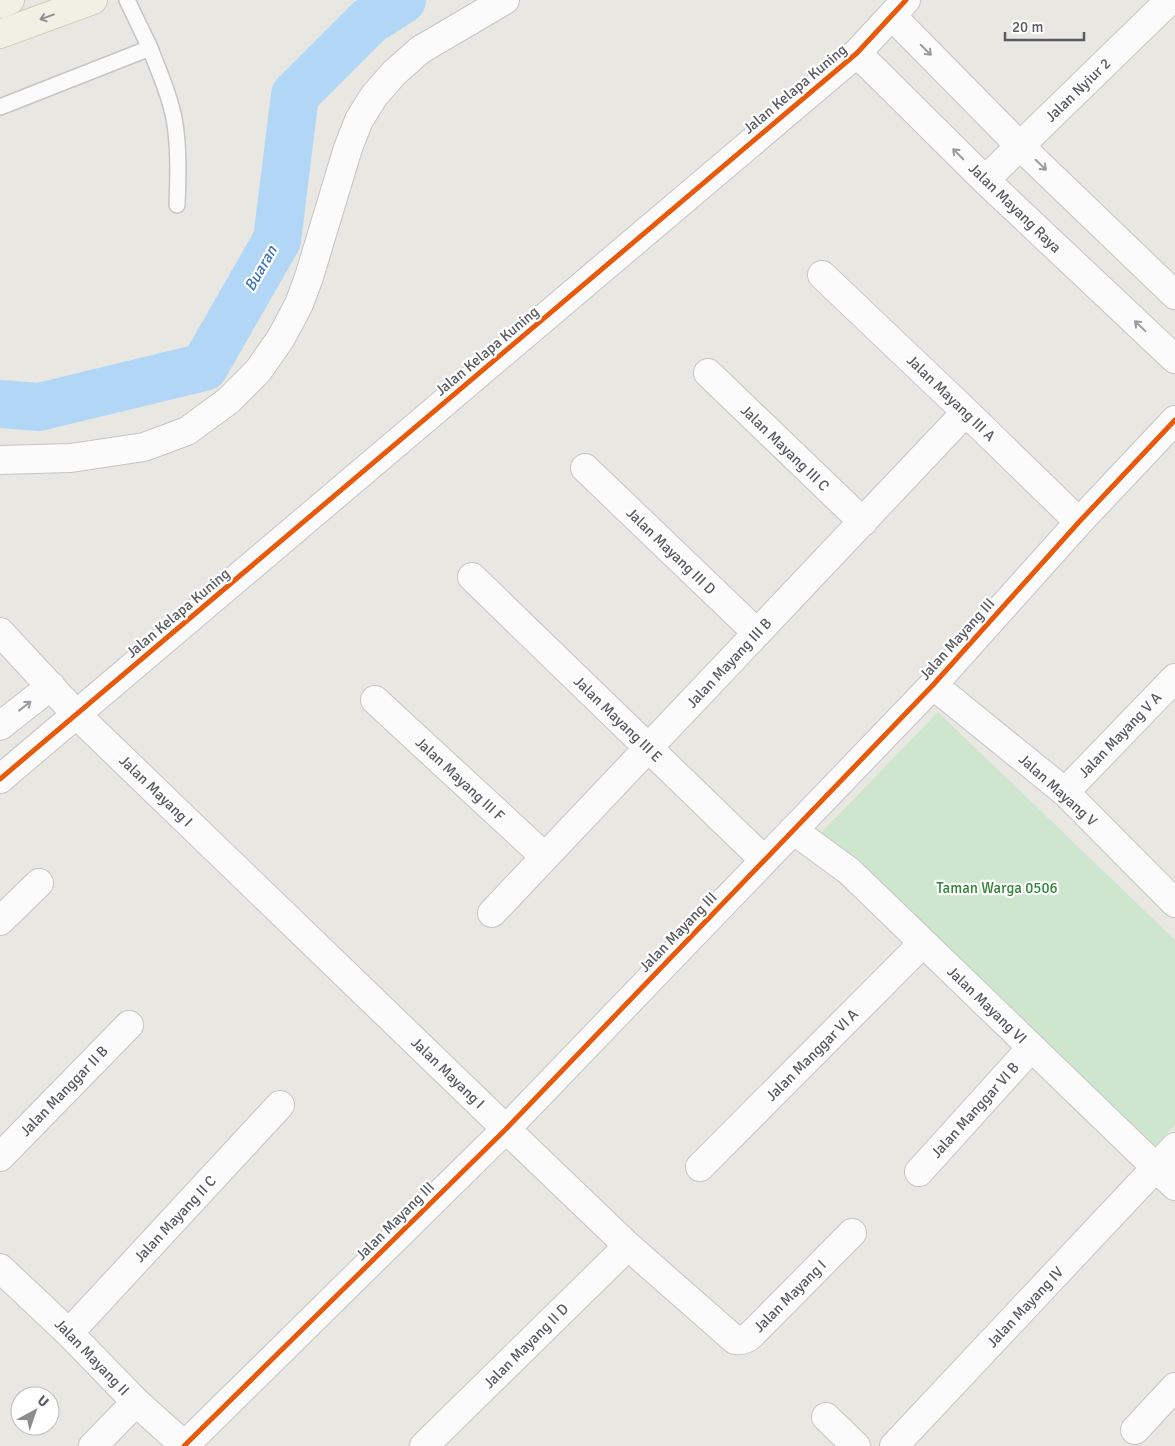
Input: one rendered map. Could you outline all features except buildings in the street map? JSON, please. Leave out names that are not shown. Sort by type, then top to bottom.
[{"type":"main road","points":[[0,4],[10,0]]},
{"type":"main road","points":[[0,34],[93,0]]},
{"type":"street","points":[[0,460],[72,458],[144,447],[187,431],[228,401],[258,371],[281,338],[299,304],[348,148],[359,120],[374,96],[394,73],[420,50],[505,0]]},
{"type":"street","name":"Jalan Nyiur 2","points":[[985,180],[1170,0]]},
{"type":"street","points":[[899,8],[1020,146],[1175,295]]},
{"type":"street","name":"Jalan Kelapa Kuning","points":[[0,780],[857,53],[899,8]]},
{"type":"street","name":"Jalan Mayang Raya","points":[[857,53],[985,180],[1175,359]]},
{"type":"street","name":"Jalan Mayang III A","points":[[822,275],[1079,522]]},
{"type":"street","name":"Jalan Mayang III C","points":[[708,374],[863,522]]},
{"type":"street","name":"Jalan Mayang III B","points":[[492,913],[966,412]]},
{"type":"street","name":"Jalan Mayang III","points":[[184,1446],[506,1129],[933,685],[1079,522],[1175,420]]},
{"type":"street","name":"Jalan Mayang III D","points":[[586,468],[757,633]]},
{"type":"street","name":"Jalan Mayang III E","points":[[472,577],[764,860]]},
{"type":"street","name":"Jalan Mayang I","points":[[0,632],[77,715],[506,1129],[628,1246],[735,1340],[740,1341],[752,1334],[852,1233]]},
{"type":"street","name":"Jalan Mayang V A","points":[[1065,792],[1175,678]]},
{"type":"street","name":"Jalan Mayang V","points":[[933,685],[1065,792],[1175,902]]},
{"type":"street","points":[[0,726],[51,686]]},
{"type":"street","name":"Jalan Mayang III F","points":[[376,700],[545,857]]},
{"type":"street","name":"Jalan Mayang VI","points":[[793,830],[849,871],[1175,1186]]},
{"type":"street","points":[[0,921],[39,883]]},
{"type":"street","name":"Jalan Manggar VI A","points":[[700,1168],[923,943]]},
{"type":"street","name":"Jalan Manggar II B","points":[[0,1157],[129,1025]]},
{"type":"street","name":"Jalan Manggar VI B","points":[[920,1172],[1031,1048]]},
{"type":"street","name":"Jalan Mayang II C","points":[[69,1333],[280,1105]]},
{"type":"street","name":"Jalan Mayang IV","points":[[894,1446],[1175,1147]]},
{"type":"street","name":"Jalan Mayang II D","points":[[424,1446],[628,1246]]},
{"type":"street","name":"Jalan Mayang II","points":[[0,1268],[69,1333],[136,1402],[184,1446]]},
{"type":"street","points":[[1135,1430],[1175,1387]]},
{"type":"street","points":[[93,1446],[136,1402]]},
{"type":"street","points":[[826,1417],[856,1446]]},
{"type":"lane","points":[[127,0],[150,48],[175,123],[179,159],[177,205]]},
{"type":"lane","points":[[0,107],[150,48]]},
{"type":"green space","name":"Taman Warga 0506","points":[[938,712],[1175,940],[1175,1125],[1148,1153],[819,835]]},
{"type":"waterway","name":"Buaran","points":[[0,404],[39,407],[204,367],[277,240],[295,95],[369,21],[402,0]]},
{"type":"cycle path","points":[[0,779],[857,53],[906,0]]},
{"type":"cycle path","points":[[184,1446],[506,1129],[933,685],[1079,522],[1175,420]]}]
